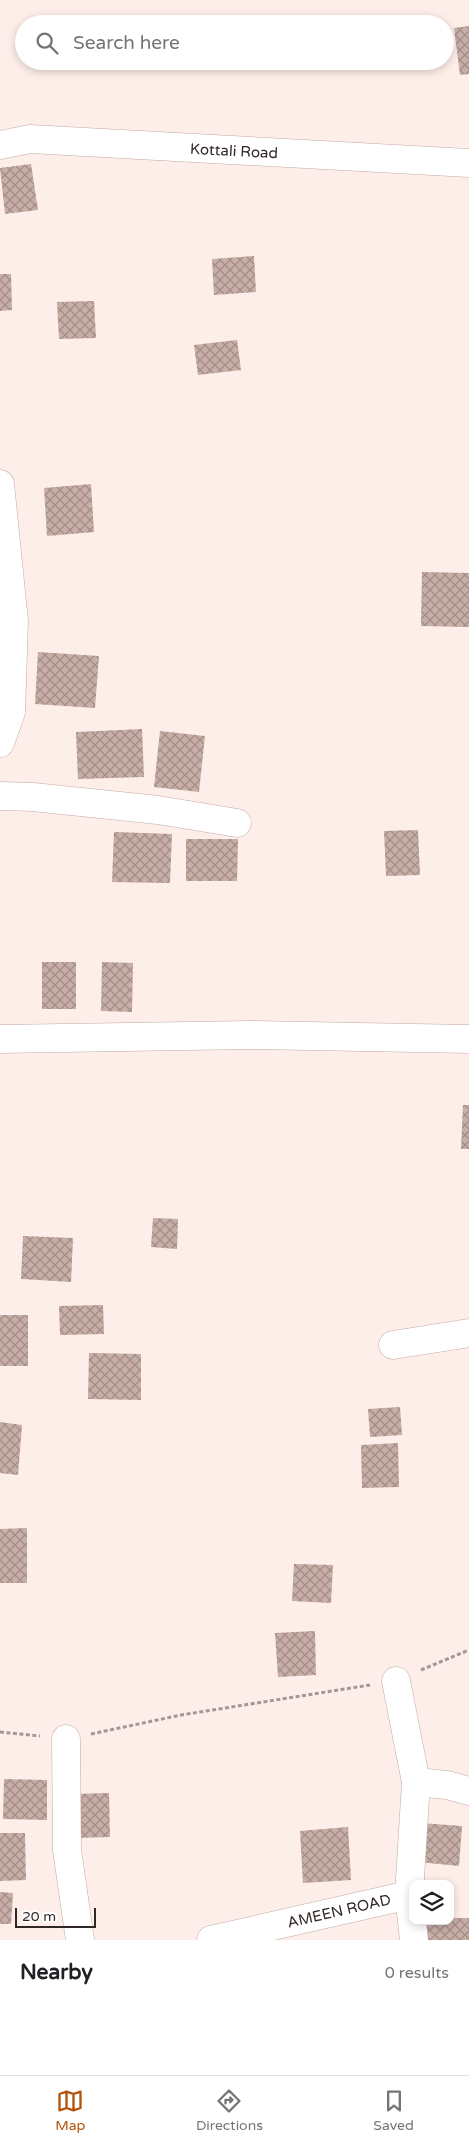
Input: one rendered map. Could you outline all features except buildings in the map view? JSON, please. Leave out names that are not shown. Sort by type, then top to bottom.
[{"type":"street","name":"Kottali Road","points":[[0,145],[30,139],[469,163]]},
{"type":"street","points":[[0,484],[14,621],[12,712],[0,743]]},
{"type":"street","points":[[0,796],[32,797],[158,810],[237,823]]},
{"type":"street","points":[[0,1039],[250,1035],[469,1039]]},
{"type":"street","points":[[393,1345],[469,1333]]},
{"type":"street","points":[[396,1681],[416,1782],[410,1880]]},
{"type":"street","points":[[66,1739],[67,1850],[80,1940]]},
{"type":"street","points":[[416,1782],[448,1785],[469,1791]]},
{"type":"street","name":"AMEEN ROAD","points":[[198,1940],[211,1940],[409,1895]]},
{"type":"street","points":[[412,1925],[414,1940]]},
{"type":"path","points":[[0,1732],[66,1739],[182,1715],[396,1681],[469,1650]]}]
